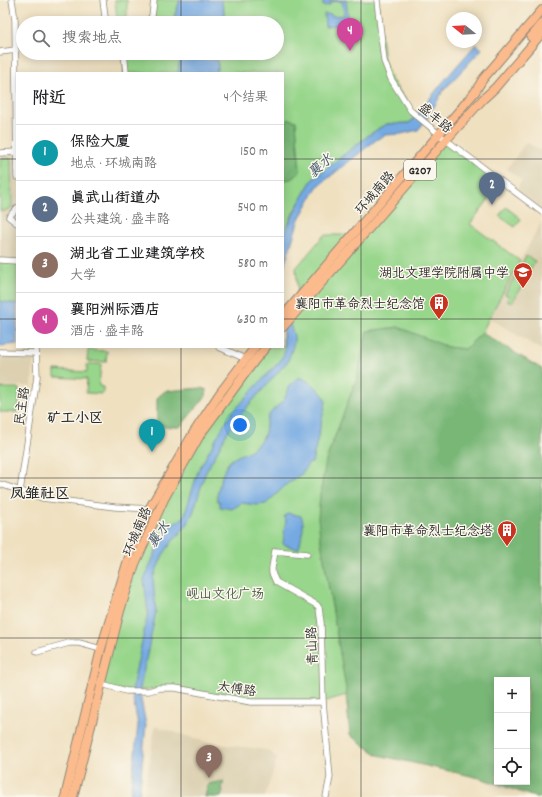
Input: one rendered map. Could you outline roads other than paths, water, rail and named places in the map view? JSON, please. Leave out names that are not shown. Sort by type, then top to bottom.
[{"type":"highway","name":"环城南路","points":[[284,326],[297,306],[475,92],[483,79],[542,10]]},
{"type":"highway","name":"G207","points":[[483,99],[514,52],[542,16]]},
{"type":"highway","name":"G207","points":[[475,92],[542,24]]},
{"type":"highway","name":"环城南路","points":[[284,315],[297,306],[483,99],[495,88],[542,33]]},
{"type":"highway","name":"环城南路","points":[[65,797],[101,649],[128,560],[149,509],[194,432],[254,348]]},
{"type":"highway","name":"环城南路","points":[[73,797],[120,611],[135,564],[158,509],[200,435],[265,348]]},
{"type":"street","points":[[0,153],[16,152],[16,50],[15,20],[12,0]]},
{"type":"street","points":[[103,0],[105,16]]},
{"type":"street","points":[[152,16],[154,0]]},
{"type":"street","name":"盛丰路","points":[[377,0],[384,61],[391,79],[411,111],[446,140],[542,212]]},
{"type":"street","points":[[0,52],[16,50]]},
{"type":"street","points":[[125,60],[126,72]]},
{"type":"street","points":[[16,209],[9,217],[16,222]]},
{"type":"street","points":[[0,260],[16,261]]},
{"type":"street","points":[[221,348],[246,359]]},
{"type":"street","points":[[0,352],[36,350]]},
{"type":"street","name":"民主路","points":[[20,491],[37,377],[36,350]]},
{"type":"street","points":[[0,484],[42,498],[158,509]]},
{"type":"street","name":"青山路","points":[[307,554],[275,551],[272,573],[276,582],[317,605],[319,608],[321,624],[323,702],[330,777],[326,797]]},
{"type":"street","points":[[37,652],[69,643],[79,643],[101,649]]},
{"type":"street","name":"太傅路","points":[[102,684],[126,691],[149,691],[159,688],[175,688],[251,702],[323,702]]},
{"type":"water","points":[[180,0],[221,0],[224,16],[174,16]]},
{"type":"water","points":[[323,0],[346,0],[349,24],[325,26],[324,14],[331,14],[332,16],[344,15],[342,1],[330,2],[330,5],[323,6]]},
{"type":"water","name":"襄水","points":[[473,48],[482,49],[443,91],[427,119],[418,130],[401,134],[385,135],[376,140],[317,187],[299,219],[284,267],[284,233],[312,180],[381,127],[387,124],[409,123],[442,83]]},
{"type":"water","points":[[180,60],[217,60],[217,72],[178,72]]},
{"type":"water","points":[[0,301],[16,304],[16,344],[0,346]]},
{"type":"water","name":"襄水","points":[[284,307],[294,336],[294,343],[288,361],[234,422],[227,433],[205,474],[193,513],[187,525],[163,555],[153,578],[156,612],[140,688],[146,725],[139,797],[130,797],[138,725],[132,694],[148,613],[144,580],[158,546],[171,526],[184,517],[198,471],[222,428],[233,412],[280,361],[284,354]]},
{"type":"water","points":[[298,378],[302,378],[310,382],[317,388],[325,398],[326,402],[312,463],[308,464],[303,473],[287,484],[266,504],[256,505],[242,503],[232,509],[220,507],[220,502],[217,500],[218,491],[227,465],[235,458],[256,446],[265,432],[268,416],[283,401],[290,386]]},
{"type":"water","points":[[287,513],[301,516],[302,519],[302,536],[299,548],[297,549],[283,544],[286,519],[284,517]]},
{"type":"place","name":"襄阳洲际酒店","points":[[350,51]]},
{"type":"place","name":"真武山街道办","points":[[492,205]]},
{"type":"place","name":"湖北文理学院附属中学","points":[[523,289]]},
{"type":"place","name":"襄阳市革命烈士纪念馆","points":[[439,320]]},
{"type":"place","name":"保险大厦","points":[[152,452]]},
{"type":"place","name":"襄阳市革命烈士纪念塔","points":[[507,547]]},
{"type":"place","name":"湖北省工业建筑学校","points":[[209,778]]},
{"type":"district","name":"矿工小区","points":[[75,417]]},
{"type":"district","name":"凤雏社区","points":[[40,493]]},
{"type":"park label","name":"岘山文化广场","points":[[225,593]]}]
